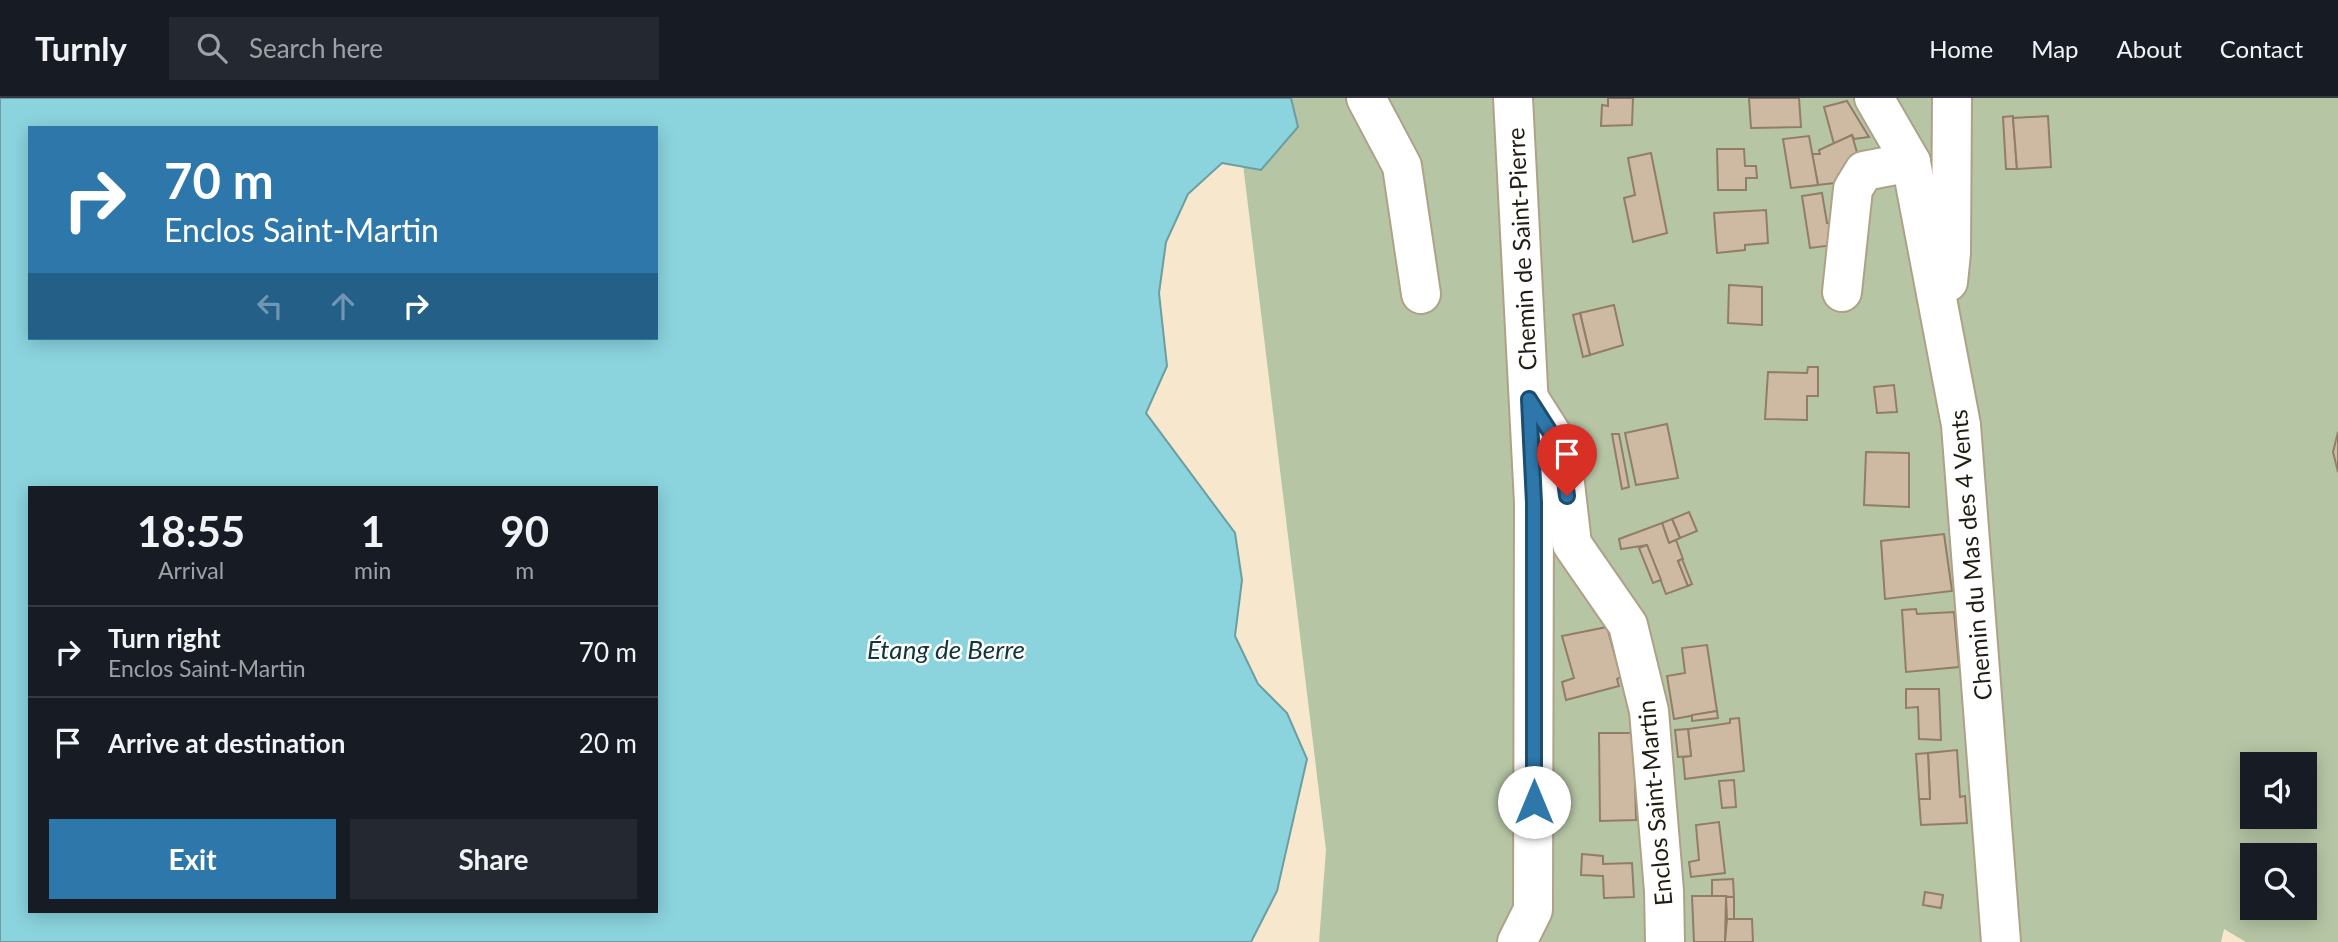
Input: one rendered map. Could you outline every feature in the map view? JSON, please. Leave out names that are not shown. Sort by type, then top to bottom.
[{"type":"street","points":[[1366,98],[1402,166],[1421,294]]},
{"type":"street","name":"Chemin de Saint-Pierre","points":[[1513,98],[1534,503],[1529,931]]},
{"type":"street","name":"Chemin du Mas des 4 Vents","points":[[1874,98],[1911,162],[1961,425],[2001,942]]},
{"type":"street","points":[[1942,333],[1951,253],[1952,98]]},
{"type":"street","points":[[1842,292],[1853,189],[1864,171],[1911,162]]},
{"type":"street","name":"Enclos Saint-Martin","points":[[1529,399],[1561,449],[1572,544],[1628,625],[1648,711],[1664,891],[1665,942]]},
{"type":"green space","points":[[1235,98],[2338,98],[2338,942],[2246,942],[2224,929],[2221,942],[1319,942],[1326,850]]},
{"type":"water","name":"Étang de Berre","points":[[0,98],[1291,98],[1298,127],[1261,170],[1222,163],[1188,194],[1166,242],[1159,293],[1167,366],[1146,413],[1235,533],[1242,580],[1235,636],[1258,684],[1287,713],[1307,759],[1277,891],[1251,942],[0,942]]},
{"type":"building","points":[[1608,98],[1633,98],[1632,125],[1601,126],[1602,105],[1608,106]]},
{"type":"building","points":[[1749,98],[1799,98],[1801,127],[1751,128]]},
{"type":"building","points":[[1847,101],[1869,137],[1854,139],[1852,135],[1834,144],[1824,107]]},
{"type":"building","points":[[2013,116],[2017,169],[2006,169],[2003,117]]},
{"type":"building","points":[[2048,116],[2051,167],[2017,169],[2013,118]]},
{"type":"building","points":[[1852,135],[1858,156],[1843,182],[1818,185],[1812,154],[1820,154],[1819,150]]},
{"type":"building","points":[[1809,136],[1818,185],[1791,188],[1783,139]]},
{"type":"building","points":[[1717,149],[1744,149],[1745,166],[1756,166],[1757,178],[1746,178],[1746,190],[1718,190]]},
{"type":"building","points":[[1651,153],[1667,233],[1633,242],[1624,198],[1635,195],[1628,158]]},
{"type":"building","points":[[1822,193],[1827,223],[1832,223],[1834,245],[1810,248],[1802,196]]},
{"type":"building","points":[[1766,210],[1768,243],[1745,245],[1745,250],[1717,253],[1714,213]]},
{"type":"building","points":[[1729,285],[1762,287],[1762,325],[1728,323]]},
{"type":"building","points":[[1614,305],[1623,345],[1590,355],[1580,313]]},
{"type":"building","points":[[1580,313],[1590,355],[1583,357],[1573,315]]},
{"type":"building","points":[[1808,367],[1818,367],[1818,396],[1807,396],[1807,420],[1765,419],[1768,372],[1807,373]]},
{"type":"building","points":[[1894,385],[1897,412],[1877,413],[1874,387]]},
{"type":"building","points":[[1667,424],[1678,478],[1636,485],[1625,433]]},
{"type":"building","points":[[2338,432],[2338,472],[2333,452]]},
{"type":"building","points":[[1612,434],[1619,434],[1629,487],[1622,489]]},
{"type":"building","points":[[1866,452],[1909,453],[1909,507],[1864,505]]},
{"type":"building","points":[[1689,512],[1697,531],[1680,538],[1672,519]]},
{"type":"building","points":[[1672,519],[1680,538],[1669,543],[1662,523]]},
{"type":"building","points":[[1662,523],[1669,543],[1676,540],[1683,559],[1678,561],[1688,586],[1666,594],[1647,545],[1621,549],[1619,539]]},
{"type":"building","points":[[1944,534],[1952,591],[1885,599],[1881,541]]},
{"type":"building","points":[[1647,545],[1661,580],[1653,583],[1639,548]]},
{"type":"building","points":[[1682,559],[1692,584],[1688,586],[1678,561]]},
{"type":"building","points":[[1916,609],[1917,614],[1954,612],[1959,667],[1906,672],[1902,610]]},
{"type":"building","points":[[1607,627],[1621,677],[1617,679],[1619,686],[1566,700],[1562,682],[1574,678],[1562,636]]},
{"type":"building","points":[[1707,645],[1717,711],[1674,719],[1667,676],[1685,673],[1682,648]]},
{"type":"building","points":[[1906,689],[1939,689],[1941,740],[1919,739],[1918,707],[1906,708]]},
{"type":"building","points":[[1717,711],[1718,718],[1692,721],[1692,715]]},
{"type":"building","points":[[1739,718],[1744,771],[1685,779],[1683,757],[1691,756],[1688,729],[1730,723],[1730,719]]},
{"type":"building","points":[[1688,729],[1691,756],[1678,757],[1675,730]]},
{"type":"building","points":[[1599,733],[1634,733],[1636,820],[1600,821]]},
{"type":"building","points":[[1957,750],[1960,797],[1965,796],[1967,823],[1921,825],[1919,799],[1930,799],[1928,753]]},
{"type":"building","points":[[1928,753],[1930,799],[1919,799],[1916,754]]},
{"type":"building","points":[[1734,780],[1736,807],[1722,808],[1719,781]]},
{"type":"building","points":[[1719,822],[1725,873],[1691,877],[1689,862],[1699,860],[1696,825]]},
{"type":"building","points":[[1582,854],[1603,856],[1603,864],[1632,863],[1634,897],[1604,898],[1603,876],[1581,875]]},
{"type":"building","points":[[1733,879],[1734,897],[1712,896],[1712,880]]},
{"type":"building","points":[[1925,892],[1943,895],[1941,908],[1923,905]]},
{"type":"building","points":[[1692,896],[1726,896],[1725,942],[1694,942]]},
{"type":"building","points":[[1726,897],[1734,897],[1734,919],[1727,919]]},
{"type":"building","points":[[1727,919],[1752,919],[1753,942],[1725,942]]},
{"type":"route","points":[[1534,802],[1534,503],[1529,399],[1561,449],[1567,496]]}]
